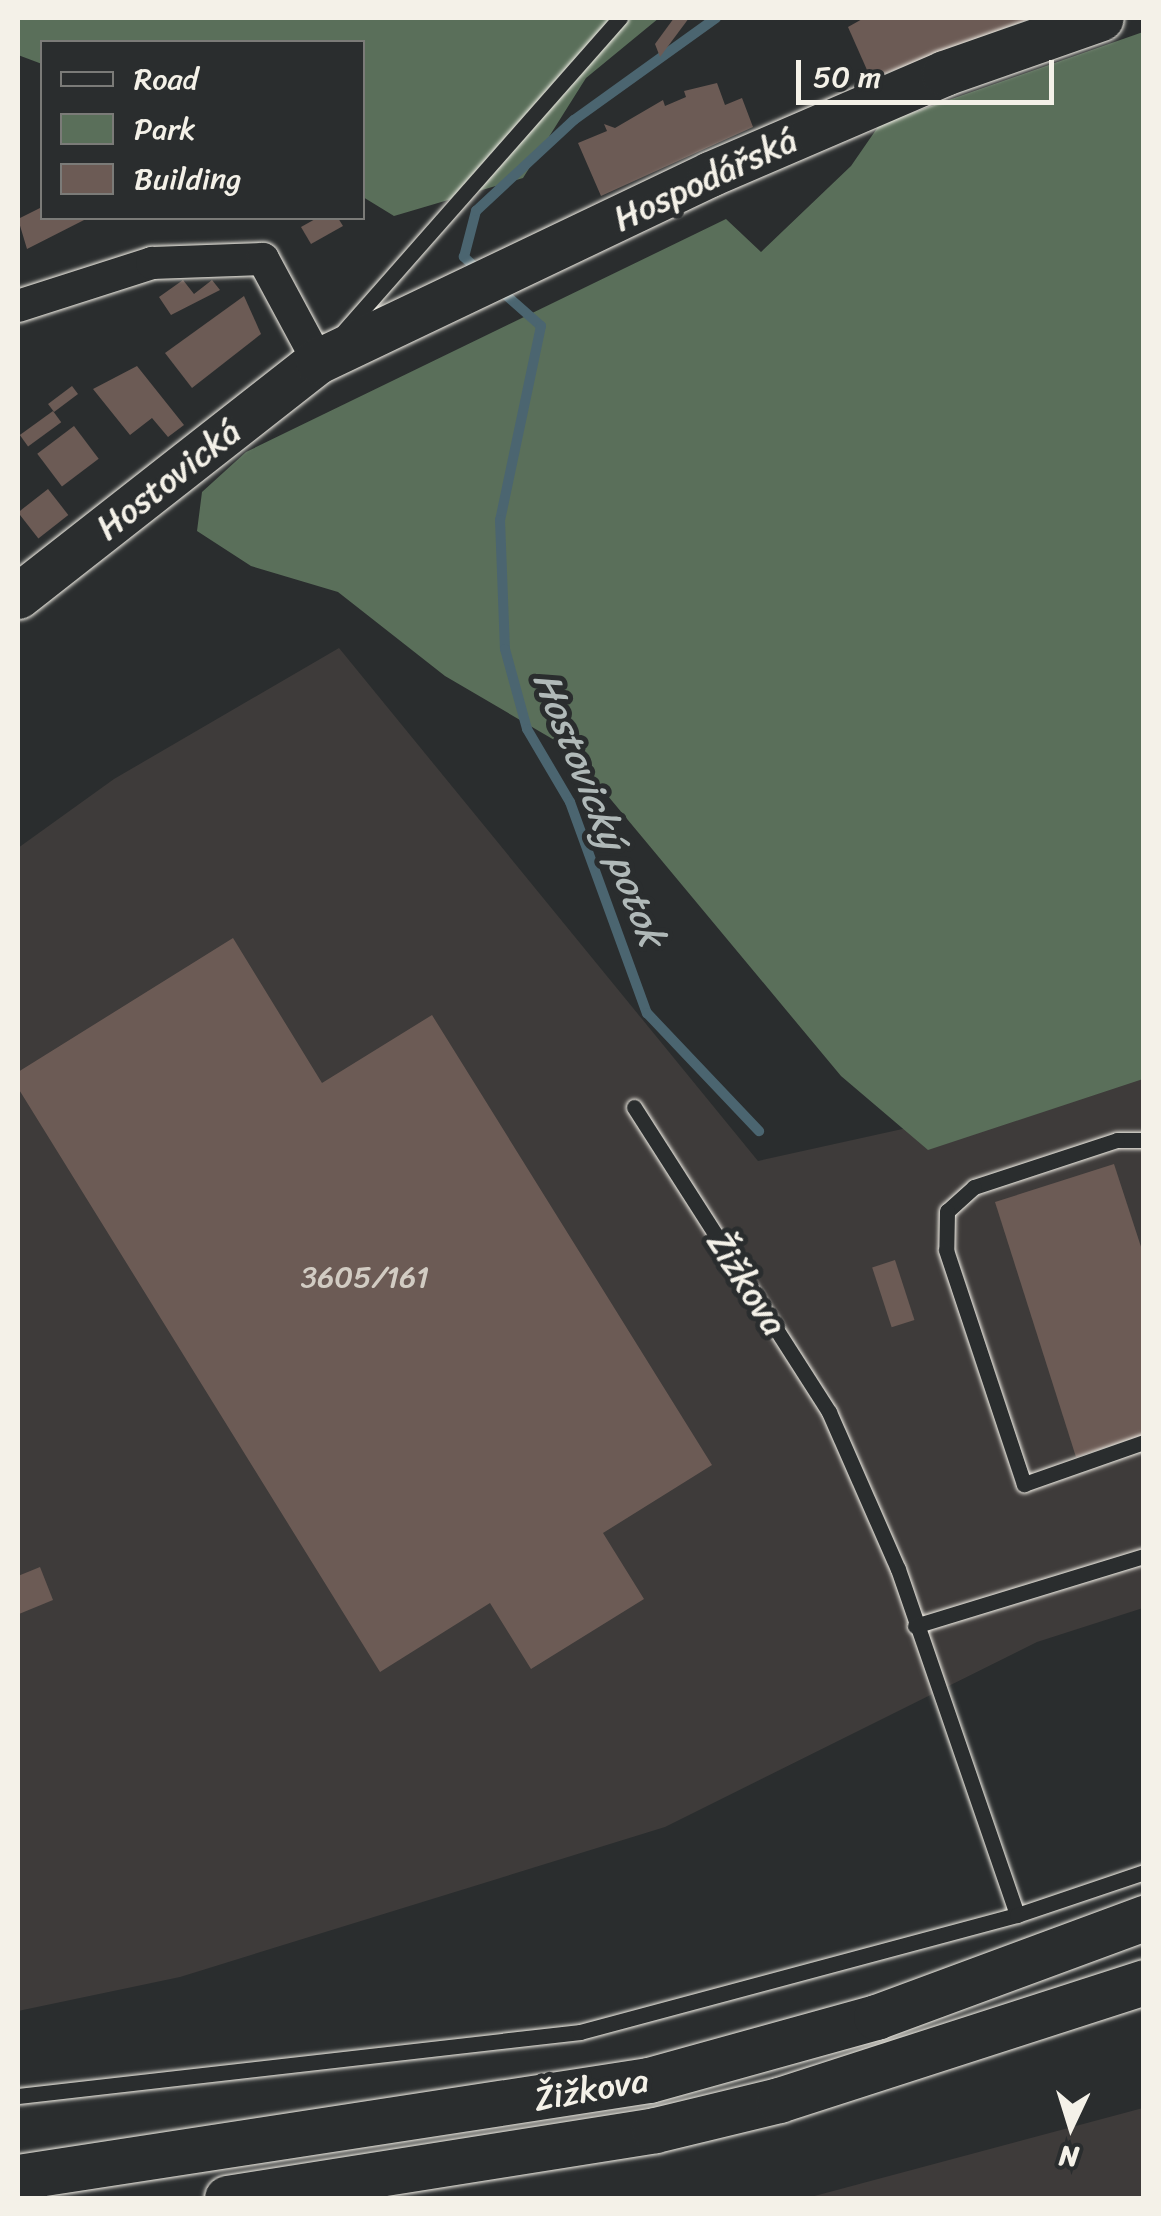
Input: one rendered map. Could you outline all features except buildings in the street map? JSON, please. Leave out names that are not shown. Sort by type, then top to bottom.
[{"type":"main road","name":"Hospodářská","points":[[318,361],[944,73],[1101,18]]},
{"type":"main road","name":"Hostovická","points":[[18,596],[318,361]]},
{"type":"main road","name":"Žižkova","points":[[18,2177],[649,2080],[876,2017],[1144,1918]]},
{"type":"main road","name":"Žižkova","points":[[228,2198],[655,2130],[894,2068],[1144,1982]]},
{"type":"street","points":[[18,306],[152,263],[263,259],[318,361]]},
{"type":"lane","points":[[318,361],[620,18]]},
{"type":"lane","name":"Žižkova","points":[[634,1107],[830,1412],[915,1626],[1016,1915]]},
{"type":"lane","points":[[1144,1140],[1117,1140],[974,1187],[947,1212],[946,1250],[1024,1484],[1144,1442]]},
{"type":"lane","points":[[915,1626],[1144,1556]]},
{"type":"lane","name":"Žižkova","points":[[18,2096],[580,2032],[1016,1915],[1144,1872]]},
{"type":"shaded area","points":[[339,648],[758,1161],[1143,1076],[1143,1608],[1037,1642],[665,1827],[180,1977],[18,2011],[18,848],[114,779]]},
{"type":"shaded area","points":[[1143,2108],[1143,2198],[807,2198]]},
{"type":"green space","points":[[18,18],[659,18],[586,78],[523,178],[394,216],[365,198],[365,40],[40,40],[40,63],[18,55]]},
{"type":"green space","points":[[1143,32],[1143,1079],[928,1150],[841,1076],[568,748],[445,676],[338,592],[251,566],[197,531],[202,492],[246,452],[726,219],[761,252],[851,166],[880,124]]},
{"type":"waterway","name":"Hostovický potok","points":[[479,271],[464,257],[476,211],[574,120],[716,18]]},
{"type":"waterway","name":"Hostovický potok","points":[[499,289],[541,326],[500,520],[505,649],[527,729],[570,802],[647,1013],[759,1131]]}]
